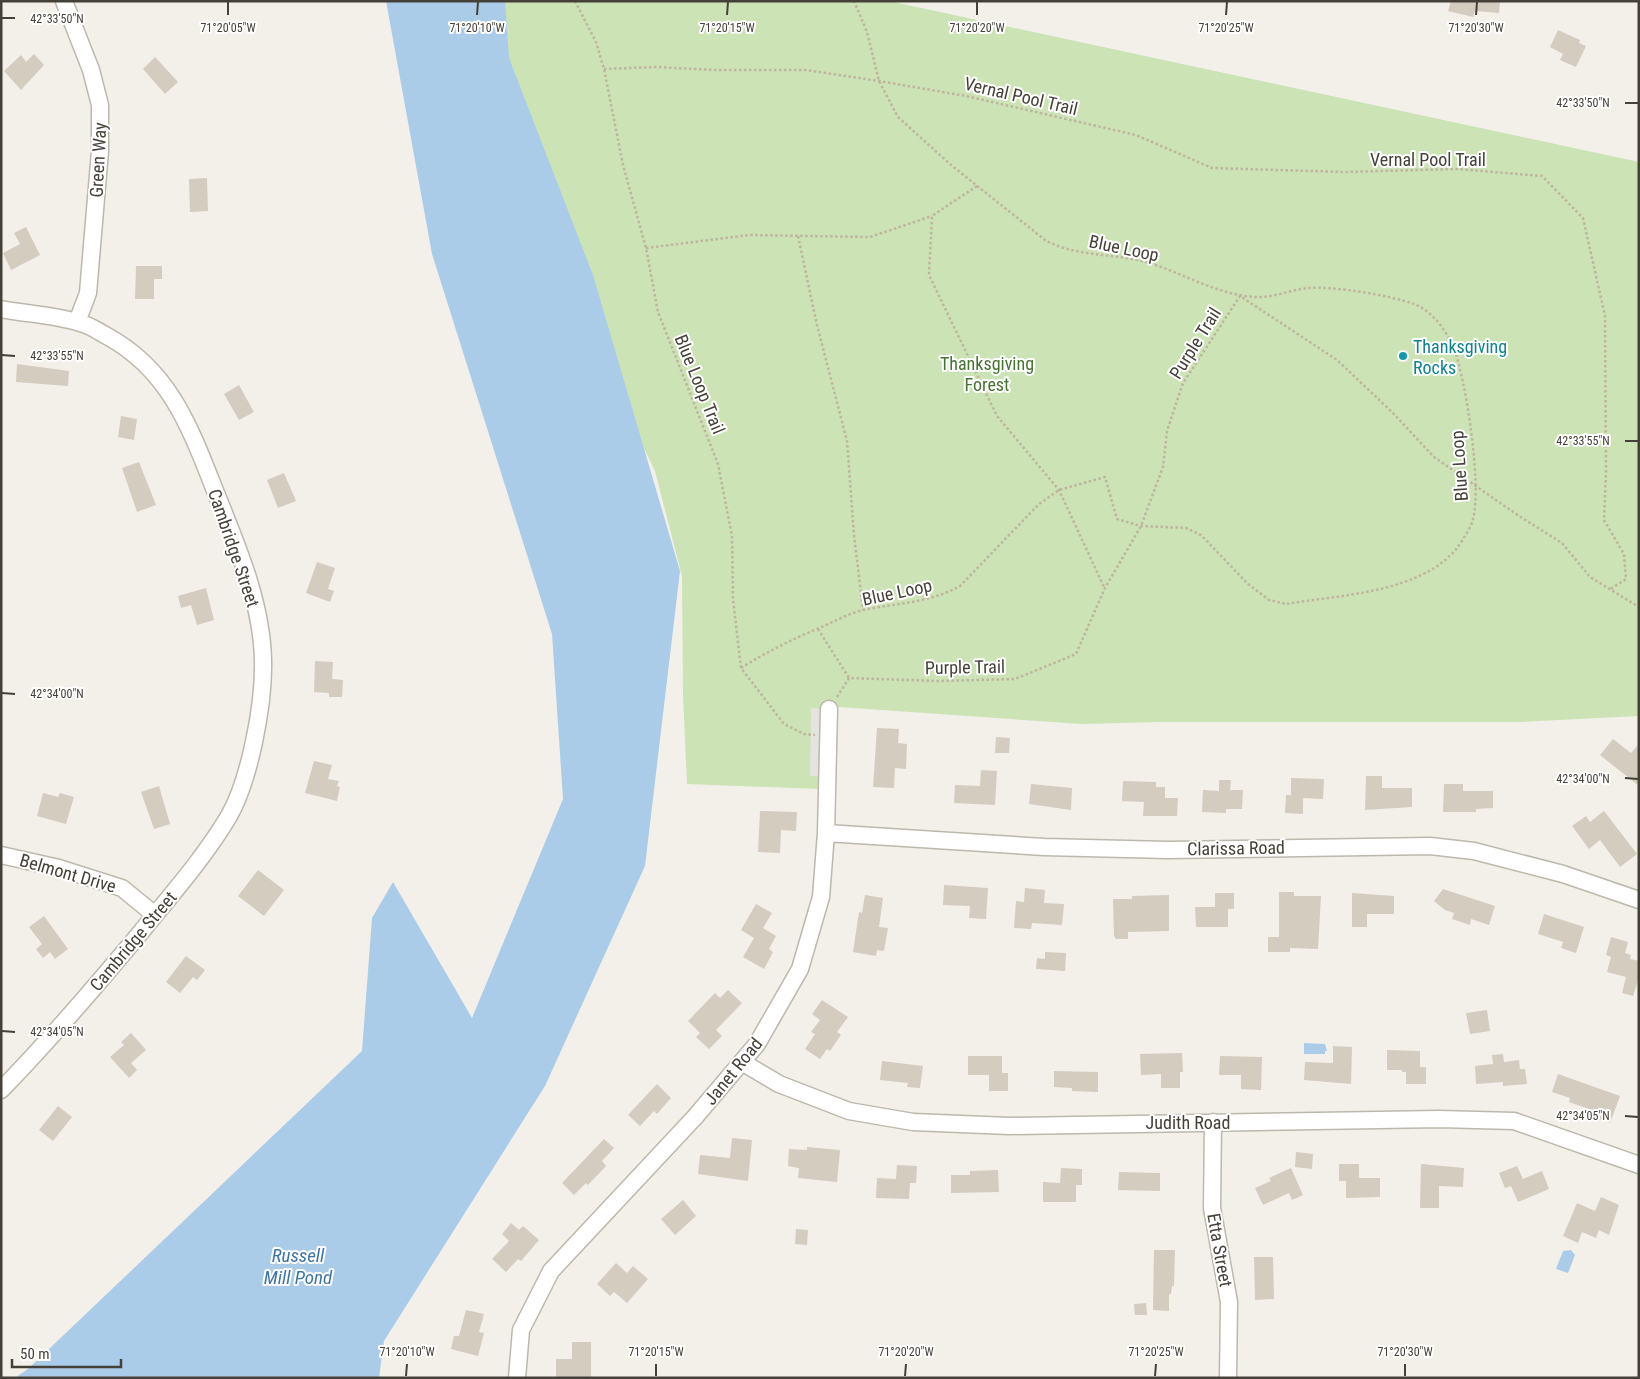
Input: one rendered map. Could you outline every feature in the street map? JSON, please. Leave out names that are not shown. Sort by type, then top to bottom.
[{"type":"street","name":"Green Way","points":[[64,1],[91,70],[100,105],[100,151],[88,293],[77,322]]},
{"type":"street","name":"Cambridge Street","points":[[1,309],[77,322],[131,350],[167,387],[196,442],[231,531],[256,606],[263,660],[261,708],[249,762],[230,815],[187,876],[155,915],[42,1048],[1,1090]]},
{"type":"street","name":"Janet Road","points":[[517,1378],[521,1330],[551,1271],[616,1204],[757,1044],[800,969],[821,897],[826,833],[829,709]]},
{"type":"street","name":"Clarissa Road","points":[[826,833],[1054,847],[1168,850],[1430,846],[1474,851],[1564,874],[1639,900]]},
{"type":"street","name":"Belmont Drive","points":[[1,855],[59,868],[122,888],[155,915]]},
{"type":"street","name":"Judith Road","points":[[742,1062],[779,1084],[849,1111],[913,1122],[1009,1126],[1439,1119],[1514,1121],[1639,1165]]},
{"type":"street","name":"Etta Street","points":[[1213,1122],[1212,1208],[1229,1302],[1228,1378]]},
{"type":"path","name":"Blue Loop Trail","points":[[575,1],[596,42],[604,69],[623,165],[646,248],[658,312],[718,464],[732,536],[734,599],[741,668]]},
{"type":"path","name":"Blue Loop","points":[[741,668],[772,649],[863,610],[916,603],[947,594],[960,586],[1039,504],[1059,490],[1105,476],[1117,519],[1141,526],[1186,528],[1201,535],[1248,584],[1270,600],[1286,604],[1395,586],[1429,572],[1456,549],[1473,520],[1476,486],[1464,382],[1452,345],[1434,316],[1415,304],[1349,290],[1307,288],[1263,297],[1240,296],[1145,262],[1060,248],[1045,240],[977,186],[898,117],[879,81],[867,32],[854,1]]},
{"type":"path","points":[[604,69],[657,67],[714,70],[806,70],[879,81]]},
{"type":"path","name":"Vernal Pool Trail","points":[[879,81],[966,96],[1136,135],[1212,168],[1345,172],[1457,169],[1542,176],[1583,218],[1604,316],[1606,472],[1604,520],[1624,554],[1626,579],[1609,590]]},
{"type":"path","points":[[646,248],[749,235],[870,237],[932,216],[977,186]]},
{"type":"path","points":[[932,216],[929,275],[997,416],[1059,490],[1105,588]]},
{"type":"path","points":[[798,236],[817,325],[847,441],[854,535],[863,610]]},
{"type":"path","name":"Purple Trail","points":[[849,678],[938,681],[1015,679],[1076,654],[1105,588],[1141,526],[1162,467],[1166,431],[1183,383],[1240,296],[1336,360],[1392,412],[1434,457],[1519,516],[1562,543],[1590,577],[1639,607]]},
{"type":"path","points":[[818,628],[849,678],[829,709]]},
{"type":"path","points":[[741,668],[784,724],[804,734],[829,737]]},
{"type":"green space","name":"Thanksgiving Forest","points":[[496,1],[889,1],[1639,162],[1639,716],[1519,722],[1160,722],[1081,724],[824,706],[819,789],[687,784],[683,695],[682,576],[655,471],[638,436],[514,98]]},
{"type":"shaded area","points":[[811,708],[829,709],[828,777],[810,776]]},
{"type":"water","name":"Russell Mill Pond","points":[[386,1],[505,1],[509,58],[593,275],[680,571],[645,866],[545,1086],[384,1341],[379,1378],[15,1378],[29,1368],[362,1051],[372,918],[393,882],[472,1018],[563,799],[552,634],[432,254]]},
{"type":"water","points":[[1304,1043],[1325,1044],[1327,1051],[1325,1051],[1325,1054],[1304,1054]]},
{"type":"water","points":[[1571,1250],[1575,1255],[1568,1273],[1556,1269],[1563,1251]]},
{"type":"building","points":[[1451,1],[1500,1],[1499,13],[1475,11],[1473,17],[1448,11]]},
{"type":"building","points":[[1558,30],[1580,40],[1579,43],[1586,46],[1576,67],[1560,60],[1563,54],[1550,47]]},
{"type":"building","points":[[34,54],[44,65],[21,90],[4,71],[21,55],[26,62]]},
{"type":"building","points":[[155,57],[178,82],[165,94],[143,69]]},
{"type":"building","points":[[207,178],[208,211],[190,212],[189,179]]},
{"type":"building","points":[[26,227],[40,255],[11,270],[3,253],[20,244],[14,233]]},
{"type":"building","points":[[136,266],[162,266],[162,279],[154,279],[154,299],[135,299]]},
{"type":"building","points":[[17,364],[69,371],[68,386],[16,382]]},
{"type":"building","points":[[239,385],[254,412],[239,420],[224,394]]},
{"type":"building","points":[[121,416],[137,419],[134,440],[118,437]]},
{"type":"building","points":[[139,462],[156,505],[137,512],[122,468]]},
{"type":"building","points":[[284,473],[296,501],[278,508],[267,480]]},
{"type":"building","points":[[317,562],[335,568],[328,589],[334,591],[330,602],[306,593]]},
{"type":"building","points":[[206,588],[214,620],[197,625],[191,605],[181,608],[178,596]]},
{"type":"building","points":[[315,661],[333,662],[332,679],[343,680],[342,697],[329,697],[329,693],[314,692]]},
{"type":"building","points":[[877,728],[899,729],[898,743],[907,744],[906,769],[895,768],[894,788],[873,787]]},
{"type":"building","points":[[996,737],[1010,738],[1009,753],[995,753]]},
{"type":"building","points":[[1613,739],[1631,753],[1639,744],[1639,786],[1600,755]]},
{"type":"building","points":[[314,761],[332,765],[328,779],[339,781],[337,786],[340,787],[337,801],[305,793]]},
{"type":"building","points":[[981,770],[997,771],[995,805],[954,803],[955,785],[980,786]]},
{"type":"building","points":[[1366,776],[1382,776],[1382,788],[1412,788],[1412,807],[1365,810]]},
{"type":"building","points":[[1291,778],[1324,779],[1323,799],[1303,798],[1303,814],[1285,813],[1286,795],[1291,795]]},
{"type":"building","points":[[1219,780],[1231,780],[1230,790],[1243,790],[1242,809],[1226,809],[1226,813],[1202,812],[1203,790],[1219,791]]},
{"type":"building","points":[[1123,781],[1156,782],[1156,787],[1165,787],[1165,798],[1178,798],[1177,816],[1143,816],[1144,802],[1122,801]]},
{"type":"building","points":[[1031,784],[1072,788],[1071,810],[1029,804]]},
{"type":"building","points":[[1444,784],[1463,784],[1463,791],[1493,791],[1493,808],[1476,809],[1476,812],[1443,812]]},
{"type":"building","points":[[159,786],[170,824],[154,829],[141,792]]},
{"type":"building","points":[[43,793],[58,797],[60,793],[74,797],[66,824],[37,816]]},
{"type":"building","points":[[760,811],[797,812],[796,831],[781,830],[780,853],[758,852]]},
{"type":"building","points":[[1604,811],[1637,854],[1620,867],[1600,840],[1589,849],[1572,826],[1586,816],[1590,822]]},
{"type":"building","points":[[258,870],[284,890],[264,916],[238,896]]},
{"type":"building","points":[[944,885],[988,888],[986,919],[969,918],[970,906],[943,905]]},
{"type":"building","points":[[1025,888],[1045,890],[1044,903],[1064,904],[1062,925],[1032,923],[1031,929],[1014,928],[1016,901],[1024,902]]},
{"type":"building","points":[[1443,889],[1495,906],[1489,925],[1471,919],[1470,925],[1452,919],[1454,913],[1445,910],[1434,901]]},
{"type":"building","points":[[1279,892],[1294,892],[1294,896],[1321,896],[1318,949],[1290,948],[1290,952],[1268,952],[1268,937],[1279,937]]},
{"type":"building","points":[[1215,893],[1234,893],[1234,909],[1228,909],[1228,927],[1196,927],[1195,907],[1215,907]]},
{"type":"building","points":[[1352,893],[1394,896],[1394,914],[1367,914],[1367,927],[1352,927]]},
{"type":"building","points":[[865,895],[883,898],[879,927],[888,928],[884,951],[877,950],[876,956],[853,952],[859,912],[862,913]]},
{"type":"building","points":[[1169,895],[1169,931],[1128,932],[1128,939],[1116,939],[1114,936],[1113,899],[1132,899],[1132,896]]},
{"type":"building","points":[[756,904],[772,913],[763,928],[776,936],[769,949],[773,952],[764,969],[743,957],[754,938],[741,930]]},
{"type":"building","points":[[1544,914],[1584,927],[1576,953],[1561,948],[1563,942],[1538,934]]},
{"type":"building","points":[[44,916],[68,949],[55,959],[50,952],[43,958],[36,949],[42,944],[29,927]]},
{"type":"building","points":[[1611,937],[1628,942],[1625,953],[1631,955],[1630,959],[1639,961],[1639,978],[1633,996],[1622,993],[1626,977],[1607,972],[1611,957],[1606,955]]},
{"type":"building","points":[[1045,952],[1066,953],[1065,971],[1036,969],[1037,958],[1045,959]]},
{"type":"building","points":[[186,956],[205,970],[197,980],[193,977],[180,993],[166,982]]},
{"type":"building","points":[[728,990],[742,1003],[716,1030],[722,1036],[709,1049],[696,1037],[700,1033],[688,1021],[715,993],[720,998]]},
{"type":"building","points":[[822,1000],[848,1017],[837,1032],[841,1035],[830,1051],[827,1049],[820,1059],[805,1049],[815,1034],[811,1032],[820,1020],[812,1014]]},
{"type":"building","points":[[1487,1010],[1490,1031],[1470,1034],[1466,1013]]},
{"type":"building","points":[[131,1033],[146,1050],[131,1063],[137,1070],[129,1078],[110,1057],[124,1045],[121,1042]]},
{"type":"building","points":[[1333,1046],[1352,1047],[1351,1084],[1304,1080],[1305,1062],[1333,1063]]},
{"type":"building","points":[[1387,1050],[1420,1051],[1420,1067],[1426,1067],[1426,1084],[1406,1084],[1406,1072],[1402,1072],[1402,1070],[1387,1070]]},
{"type":"building","points":[[1182,1053],[1183,1072],[1180,1072],[1180,1088],[1161,1088],[1161,1074],[1141,1075],[1140,1054]]},
{"type":"building","points":[[1503,1054],[1504,1062],[1519,1060],[1520,1069],[1525,1069],[1527,1084],[1503,1086],[1503,1082],[1476,1084],[1475,1066],[1493,1064],[1492,1055]]},
{"type":"building","points":[[968,1056],[1002,1056],[1002,1073],[1008,1073],[1008,1091],[989,1091],[989,1075],[968,1075]]},
{"type":"building","points":[[1220,1056],[1262,1057],[1261,1090],[1241,1089],[1241,1075],[1219,1075]]},
{"type":"building","points":[[882,1061],[923,1066],[920,1088],[907,1087],[908,1083],[880,1080]]},
{"type":"building","points":[[1054,1071],[1098,1072],[1098,1092],[1072,1091],[1072,1088],[1054,1087]]},
{"type":"building","points":[[1558,1074],[1620,1096],[1610,1123],[1587,1115],[1589,1109],[1569,1102],[1570,1098],[1552,1092]]},
{"type":"building","points":[[657,1084],[671,1098],[657,1114],[654,1111],[640,1126],[628,1115]]},
{"type":"building","points":[[58,1106],[72,1117],[53,1141],[39,1130]]},
{"type":"building","points":[[732,1138],[752,1140],[748,1181],[698,1174],[700,1155],[730,1158]]},
{"type":"building","points":[[604,1139],[614,1148],[602,1161],[606,1166],[588,1185],[586,1183],[574,1195],[562,1183]]},
{"type":"building","points":[[807,1147],[840,1150],[837,1182],[798,1178],[799,1168],[788,1166],[789,1149],[807,1150]]},
{"type":"building","points":[[1296,1152],[1313,1154],[1312,1169],[1295,1167]]},
{"type":"building","points":[[1339,1164],[1359,1164],[1359,1178],[1380,1178],[1380,1197],[1346,1198],[1346,1181],[1339,1181]]},
{"type":"building","points":[[1421,1164],[1464,1168],[1463,1187],[1439,1186],[1439,1208],[1420,1208]]},
{"type":"building","points":[[897,1165],[917,1166],[916,1183],[910,1183],[909,1199],[876,1198],[877,1178],[896,1179]]},
{"type":"building","points":[[1517,1166],[1523,1179],[1542,1171],[1549,1189],[1518,1202],[1511,1186],[1505,1188],[1499,1173]]},
{"type":"building","points":[[1061,1168],[1082,1169],[1082,1185],[1076,1185],[1076,1202],[1043,1202],[1043,1182],[1060,1183]]},
{"type":"building","points":[[1291,1168],[1303,1195],[1292,1200],[1289,1193],[1263,1205],[1255,1188],[1271,1181],[1269,1178]]},
{"type":"building","points":[[998,1170],[999,1192],[951,1193],[951,1175],[970,1175],[970,1171]]},
{"type":"building","points":[[1119,1172],[1160,1173],[1160,1191],[1118,1190]]},
{"type":"building","points":[[1601,1197],[1619,1205],[1609,1235],[1599,1230],[1596,1238],[1582,1232],[1578,1243],[1563,1236],[1577,1203],[1595,1211]]},
{"type":"building","points":[[683,1200],[696,1216],[675,1235],[661,1219]]},
{"type":"building","points":[[511,1223],[519,1230],[523,1226],[539,1240],[521,1261],[518,1259],[506,1272],[492,1259],[509,1241],[502,1234]]},
{"type":"building","points":[[796,1229],[808,1230],[807,1245],[795,1244]]},
{"type":"building","points":[[1154,1250],[1175,1250],[1174,1286],[1172,1286],[1171,1294],[1169,1294],[1169,1311],[1153,1310]]},
{"type":"building","points":[[1254,1257],[1273,1257],[1274,1299],[1255,1300]]},
{"type":"building","points":[[616,1263],[627,1273],[633,1266],[648,1279],[627,1303],[614,1292],[610,1296],[597,1284]]},
{"type":"building","points":[[1146,1303],[1147,1315],[1135,1315],[1134,1304]]},
{"type":"building","points":[[466,1310],[484,1314],[479,1332],[484,1333],[478,1356],[451,1349],[454,1336],[459,1336]]},
{"type":"building","points":[[572,1342],[591,1342],[591,1378],[556,1378],[556,1359],[572,1359]]},
{"type":"place","name":"Thanksgiving Rocks","points":[[1403,356]]}]
